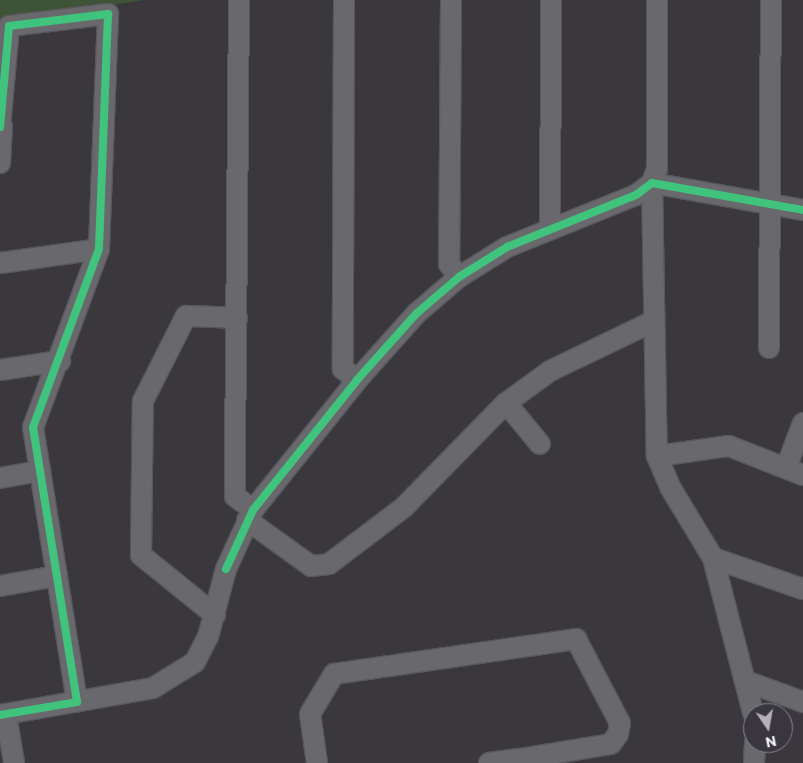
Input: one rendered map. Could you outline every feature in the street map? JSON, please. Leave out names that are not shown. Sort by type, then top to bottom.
[{"type":"street","points":[[239,0],[235,496],[250,515],[312,566],[329,564],[404,507],[506,403],[550,372],[654,321]]},
{"type":"street","points":[[344,0],[343,368],[357,380]]},
{"type":"street","points":[[451,0],[449,264],[459,277]]},
{"type":"street","points":[[550,227],[551,0]]},
{"type":"street","points":[[656,0],[657,169],[652,183],[657,456],[670,487],[713,558],[748,682],[751,703]]},
{"type":"street","points":[[770,348],[771,0]]},
{"type":"street","points":[[0,163],[9,26],[108,14],[99,249],[60,360],[33,427],[77,702]]},
{"type":"street","points":[[14,763],[3,715],[153,688],[178,677],[195,662],[215,615],[226,569],[250,515],[357,380],[417,313],[459,277],[550,227],[636,196],[652,183],[803,210]]},
{"type":"street","points":[[0,262],[99,249]]},
{"type":"street","points":[[215,615],[141,555],[143,401],[186,316],[236,318]]},
{"type":"street","points":[[0,370],[60,360]]},
{"type":"street","points":[[506,403],[540,444]]},
{"type":"street","points":[[657,456],[729,446],[795,472],[803,423]]},
{"type":"street","points":[[0,478],[40,471]]},
{"type":"street","points":[[713,558],[803,589]]},
{"type":"street","points":[[0,586],[57,576]]},
{"type":"street","points":[[317,763],[310,714],[334,674],[576,639],[620,724],[618,734],[611,744],[519,761],[489,763]]},
{"type":"street","points":[[748,682],[803,702]]},
{"type":"green space","points":[[0,0],[144,0],[0,22]]},
{"type":"cycle path","points":[[0,127],[9,26],[108,14],[99,249],[33,427],[77,702],[0,715]]},
{"type":"cycle path","points":[[226,569],[253,510],[357,380],[417,313],[459,277],[507,247],[636,195],[652,183],[803,210]]}]
